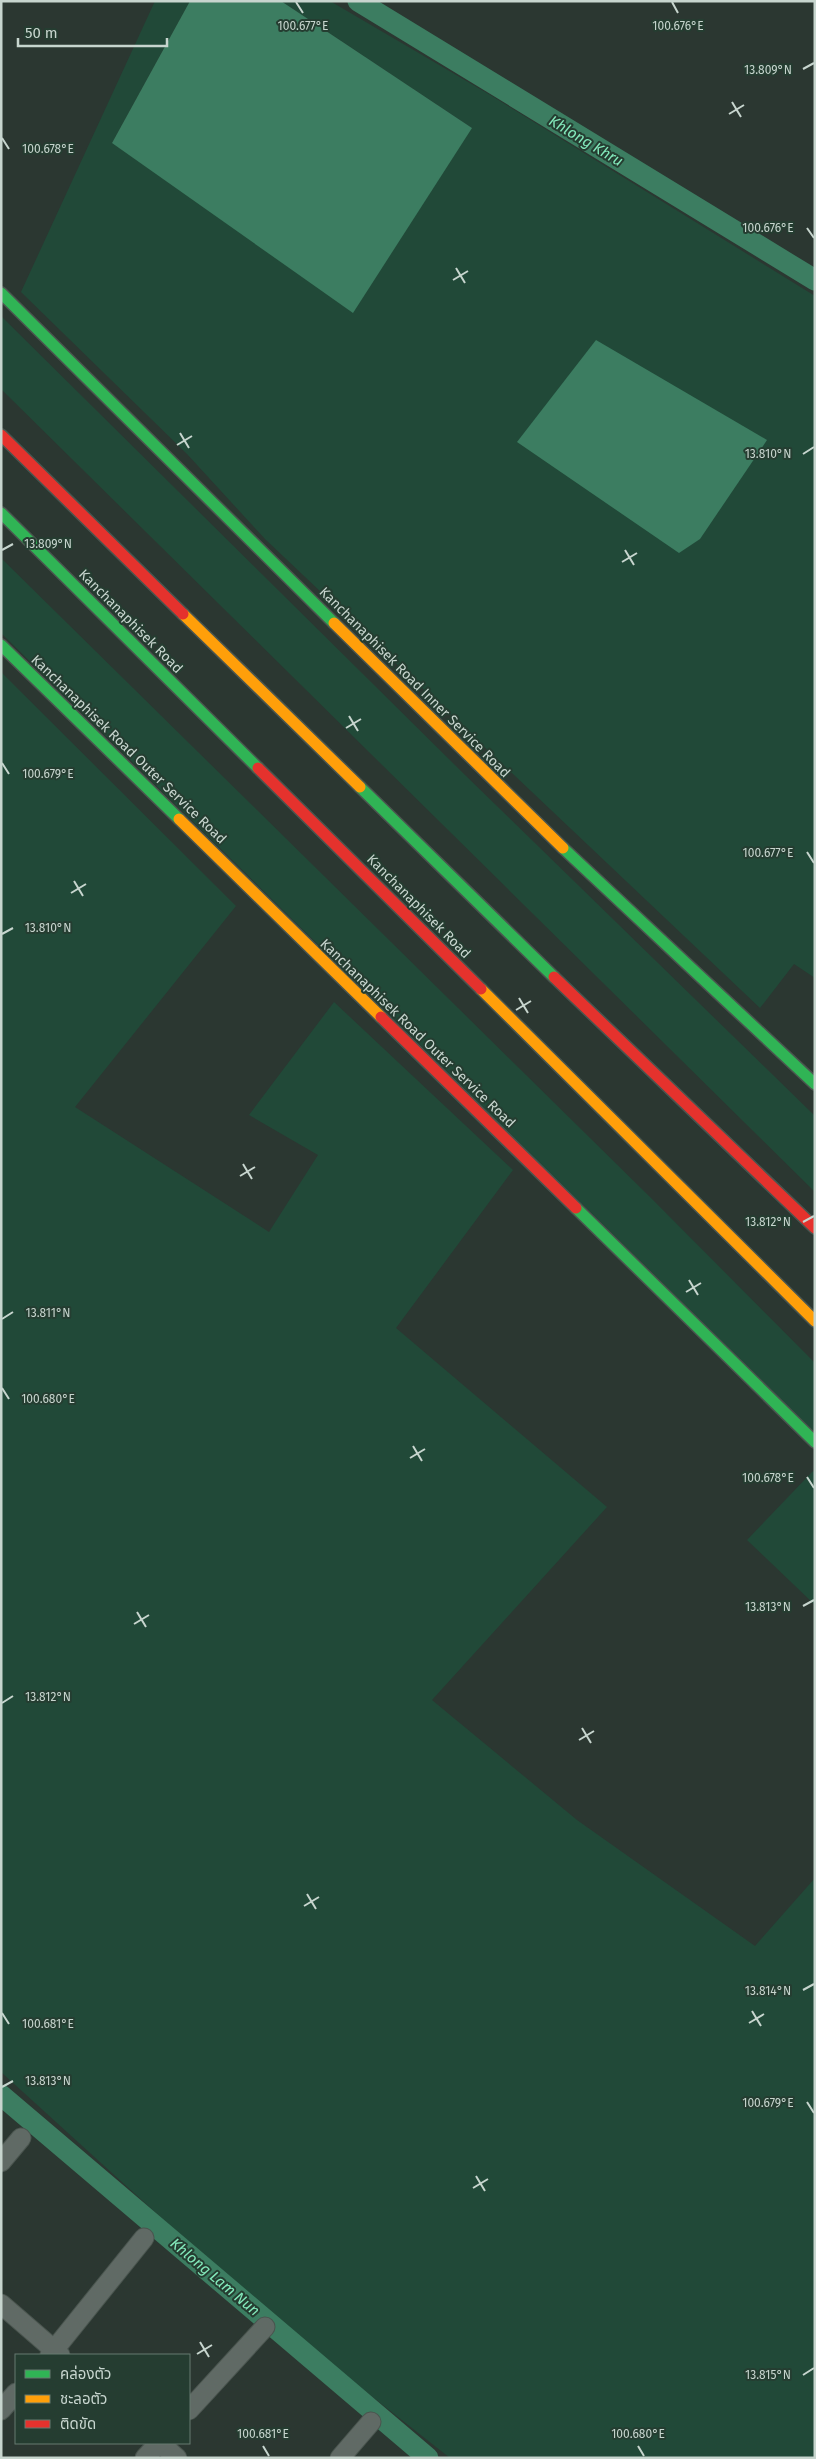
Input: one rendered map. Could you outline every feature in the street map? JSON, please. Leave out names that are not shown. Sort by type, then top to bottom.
[{"type":"main road","name":"Kanchanaphisek Road Inner Service Road","points":[[1,293],[521,809],[815,1084]]},
{"type":"main road","points":[[1,435],[495,920],[815,1228]]},
{"type":"main road","name":"Kanchanaphisek Road","points":[[1,513],[815,1321]]},
{"type":"main road","name":"Kanchanaphisek Road Outer Service Road","points":[[1,645],[815,1442]]},
{"type":"street","points":[[1,2162],[21,2138]]},
{"type":"street","points":[[1,2304],[55,2354],[144,2238]]},
{"type":"street","points":[[190,2409],[265,2327]]},
{"type":"street","points":[[1,2410],[15,2394]]},
{"type":"street","points":[[340,2458],[371,2422]]},
{"type":"street","points":[[145,2458],[159,2444]]},
{"type":"street","points":[[161,2444],[177,2458]]},
{"type":"shaded area","points":[[155,1],[190,1],[112,143],[472,128],[281,1],[330,1],[492,96],[815,296],[815,978],[794,964],[760,1008],[265,539],[187,454],[21,292]]},
{"type":"shaded area","points":[[190,1],[281,1],[472,128],[353,313],[112,143]]},
{"type":"shaded area","points":[[1,316],[464,774],[815,1116],[815,1192],[1,389]]},
{"type":"shaded area","points":[[596,340],[767,440],[700,539],[679,553],[517,442]]},
{"type":"shaded area","points":[[1,558],[651,1198],[815,1363],[815,1433],[1,633]]},
{"type":"shaded area","points":[[1,672],[236,906],[75,1107],[269,1232],[318,1155],[249,1115],[334,1002],[513,1170],[396,1328],[607,1507],[432,1700],[577,1820],[755,1946],[815,1878],[815,2458],[450,2458],[266,2313],[1,2072]]},
{"type":"shaded area","points":[[813,1471],[815,1473],[815,1605],[747,1540]]},
{"type":"waterway","name":"Khlong Khru","points":[[358,1],[815,280]]},
{"type":"waterway","name":"Khlong Lam Nun","points":[[1,2095],[428,2458]]},
{"type":"traffic: fast","points":[[1,293],[334,623]]},
{"type":"traffic: fast","points":[[1,513],[258,768]]},
{"type":"traffic: fast","points":[[1,645],[179,819]]},
{"type":"traffic: fast","points":[[360,787],[554,977]]},
{"type":"traffic: fast","points":[[563,848],[815,1084]]},
{"type":"traffic: fast","points":[[576,1208],[815,1442]]},
{"type":"traffic: slow","points":[[183,614],[360,787]]},
{"type":"traffic: slow","points":[[334,623],[563,848]]},
{"type":"traffic: slow","points":[[179,819],[381,1017]]},
{"type":"traffic: slow","points":[[481,989],[815,1321]]},
{"type":"traffic: jam","points":[[1,435],[183,614]]},
{"type":"traffic: jam","points":[[258,768],[481,989]]},
{"type":"traffic: jam","points":[[554,977],[815,1228]]},
{"type":"traffic: jam","points":[[381,1017],[576,1208]]}]
